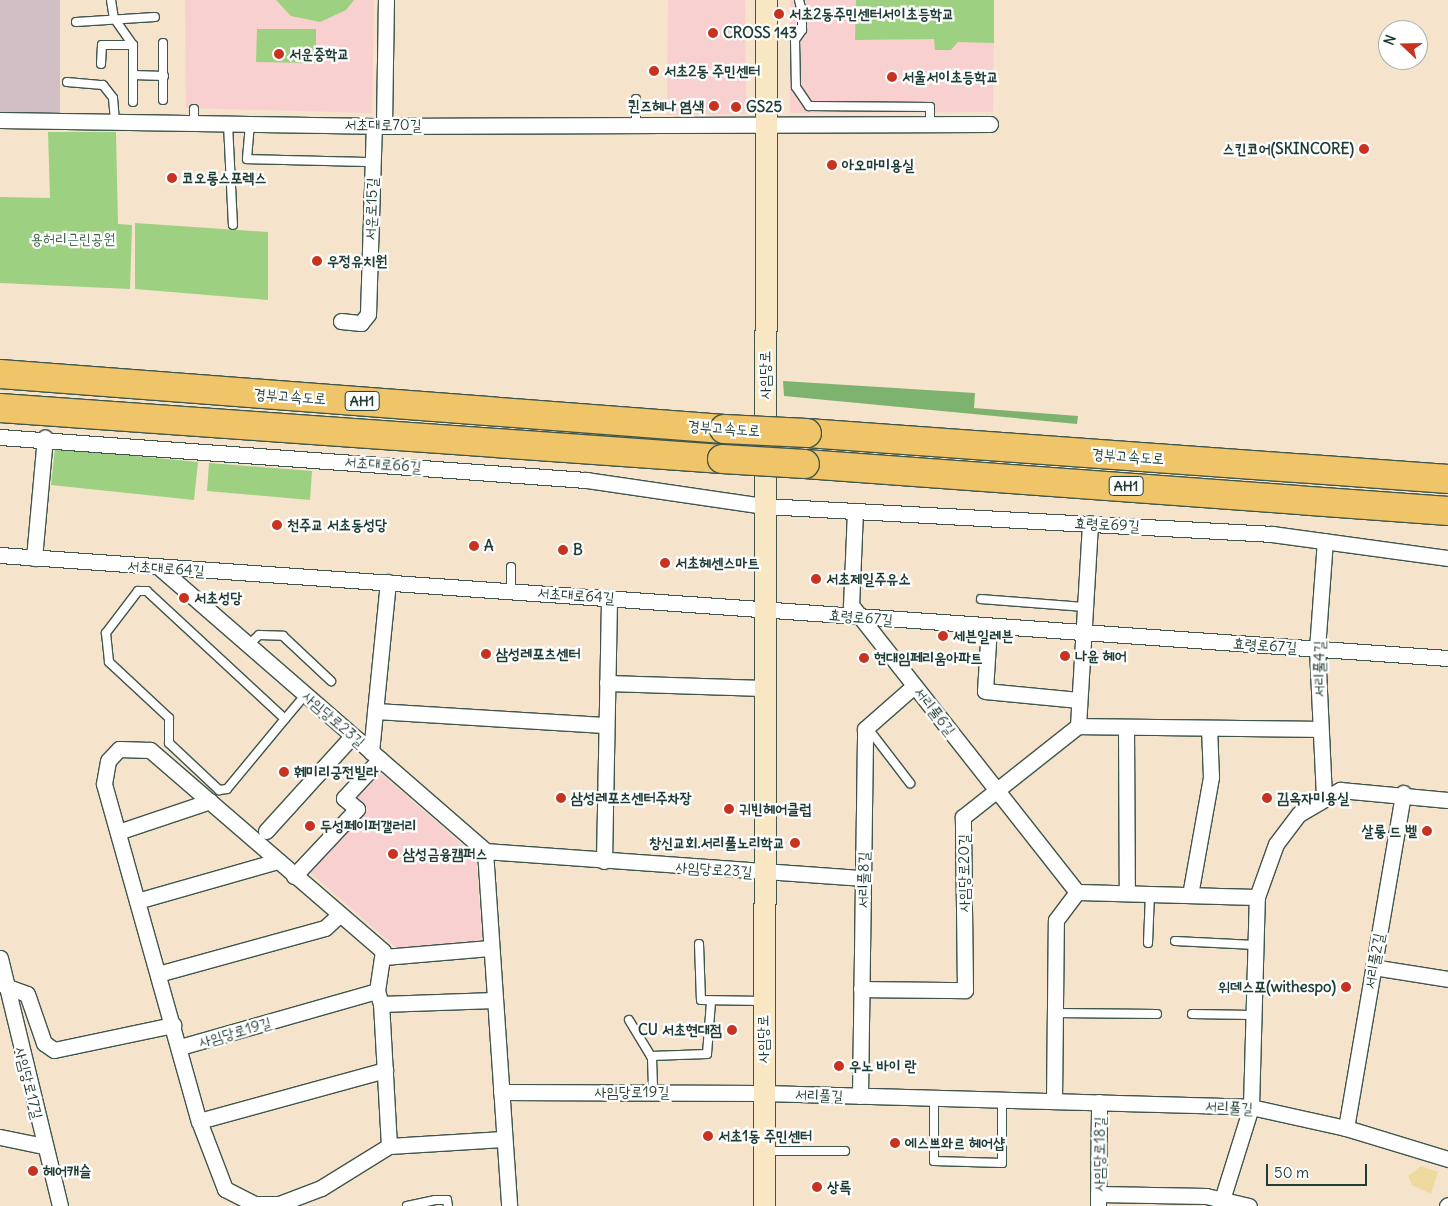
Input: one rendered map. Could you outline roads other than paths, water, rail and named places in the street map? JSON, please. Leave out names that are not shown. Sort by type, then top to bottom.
[{"type":"highway","name":"경부고속도로","points":[[0,374],[724,429],[1448,479]]},
{"type":"highway","name":"경부고속도로","points":[[0,408],[1448,511]]},
{"type":"main road","name":"사임당로","points":[[764,1206],[763,872],[766,0]]},
{"type":"street","name":"서운로15길","points":[[341,321],[361,323],[368,314],[373,162],[379,125],[386,0]]},
{"type":"street","name":"서초대로70길","points":[[0,120],[115,122],[194,116],[228,124],[379,125],[766,122]]},
{"type":"street","points":[[766,122],[990,124]]},
{"type":"street","name":"서초대로66길","points":[[0,437],[45,438],[586,480],[764,506]]},
{"type":"street","points":[[34,558],[45,438]]},
{"type":"street","name":"효령로69길","points":[[764,506],[1090,523],[1325,541],[1448,558]]},
{"type":"street","name":"서리풀6길","points":[[856,510],[851,605],[1077,892]]},
{"type":"street","points":[[1090,523],[1078,726],[1320,729]]},
{"type":"street","name":"서리풀4길","points":[[1324,797],[1317,649],[1325,541]]},
{"type":"street","name":"서초대로64길","points":[[0,555],[764,610]]},
{"type":"street","name":"사임당로23길","points":[[160,568],[485,851],[763,872]]},
{"type":"street","points":[[294,876],[357,809],[344,798],[375,756],[375,711],[388,582]]},
{"type":"street","points":[[604,861],[609,598]]},
{"type":"street","name":"효령로67길","points":[[764,610],[1448,658]]},
{"type":"street","points":[[989,627],[985,691],[1079,700]]},
{"type":"street","points":[[607,683],[764,688]]},
{"type":"street","points":[[867,727],[914,686]]},
{"type":"street","points":[[375,711],[606,725]]},
{"type":"street","name":"사임당로20길","points":[[861,989],[965,990],[963,817],[1078,726]]},
{"type":"street","name":"서리풀8길","points":[[860,1096],[867,727]]},
{"type":"street","points":[[1126,727],[1127,893]]},
{"type":"street","points":[[1190,895],[1211,777],[1209,728]]},
{"type":"street","points":[[266,832],[352,736]]},
{"type":"street","name":"사임당로19길","points":[[384,957],[383,951],[338,916],[150,750],[119,749],[108,762],[104,784],[180,1047],[199,1120],[218,1178],[225,1189],[243,1204],[264,1206],[290,1204],[321,1188],[389,1146],[503,1139]]},
{"type":"street","points":[[1221,1203],[1251,1107],[1252,1015],[1257,897],[1276,844],[1299,814],[1324,797],[1340,790],[1403,794],[1448,800]]},
{"type":"street","name":"서리풀2길","points":[[1346,1128],[1403,794]]},
{"type":"street","points":[[118,832],[210,801]]},
{"type":"street","points":[[485,851],[508,1206]]},
{"type":"street","points":[[137,901],[277,861]]},
{"type":"street","points":[[763,872],[863,878]]},
{"type":"street","points":[[1054,1101],[1056,920],[1077,892],[1257,897]]},
{"type":"street","points":[[158,974],[325,928],[338,916]]},
{"type":"street","points":[[389,1146],[379,998],[384,957],[490,948]]},
{"type":"street","name":"사임당로17길","points":[[0,960],[5,986],[6,1012],[60,1206]]},
{"type":"street","points":[[1373,967],[1448,979]]},
{"type":"street","points":[[5,986],[27,994],[44,1043],[54,1050],[173,1025]]},
{"type":"street","name":"사임당로19길","points":[[180,1047],[379,998],[495,1000]]},
{"type":"street","points":[[199,1120],[385,1070]]},
{"type":"street","name":"사임당로19길","points":[[501,1092],[763,1093]]},
{"type":"street","name":"서리풀길","points":[[763,1093],[1251,1107],[1346,1128],[1448,1159]]},
{"type":"street","name":"사임당로18길","points":[[1098,1200],[1099,1102]]},
{"type":"street","points":[[0,1137],[44,1146]]},
{"type":"street","points":[[1098,1200],[1221,1203],[1249,1206]]},
{"type":"lane","points":[[111,0],[114,18],[133,45],[133,102]]},
{"type":"lane","points":[[799,0],[802,12],[802,30],[795,40],[796,87],[809,106],[930,107],[930,117]]},
{"type":"lane","points":[[76,22],[114,18],[155,17]]},
{"type":"lane","points":[[163,43],[163,100]]},
{"type":"lane","points":[[101,64],[102,45],[133,45]]},
{"type":"lane","points":[[133,75],[164,76]]},
{"type":"lane","points":[[67,82],[103,85],[113,98],[115,122]]},
{"type":"lane","points":[[636,100],[636,124]]},
{"type":"lane","points":[[228,124],[233,225]]},
{"type":"lane","name":"서운로15길","points":[[250,124],[248,159],[373,162]]},
{"type":"lane","points":[[511,567],[511,591]]},
{"type":"lane","points":[[285,719],[147,591],[138,591],[106,633],[109,662],[169,718],[169,743],[216,789],[226,789],[285,719],[305,695]]},
{"type":"lane","points":[[981,599],[1084,607]]},
{"type":"lane","points":[[248,645],[259,634],[283,636],[331,681]]},
{"type":"lane","points":[[867,727],[910,783]]},
{"type":"lane","points":[[1148,943],[1150,894]]},
{"type":"lane","points":[[1175,941],[1255,946]]},
{"type":"lane","points":[[699,944],[698,995],[712,1002],[763,1001]]},
{"type":"lane","points":[[651,1056],[707,1054],[712,1002]]},
{"type":"lane","points":[[1055,1013],[1156,1014]]},
{"type":"lane","points":[[1192,1014],[1252,1015]]},
{"type":"lane","points":[[629,1020],[651,1056],[652,1092]]},
{"type":"lane","points":[[934,1098],[934,1161],[1002,1163],[1002,1100]]},
{"type":"lane","points":[[763,1151],[845,1151]]},
{"type":"lane","points":[[407,1206],[435,1200],[447,1200],[448,1206]]},
{"type":"place","name":"서초2동주민센터서이초등학교","points":[[779,14]]},
{"type":"place","name":"CROSS 143","points":[[713,33]]},
{"type":"place","name":"서운중학교","points":[[279,54]]},
{"type":"place","name":"서초2동 주민센터","points":[[654,71]]},
{"type":"place","name":"서울서이초등학교","points":[[892,77]]},
{"type":"place","name":"퀸즈헤나 염색","points":[[714,106]]},
{"type":"place","name":"GS25","points":[[736,107]]},
{"type":"place","name":"스킨코어(SKINCORE)","points":[[1364,149]]},
{"type":"place","name":"아오마미용실","points":[[832,165]]},
{"type":"place","name":"코오롱스포렉스","points":[[172,178]]},
{"type":"place","name":"우정유치원","points":[[317,261]]},
{"type":"place","name":"천주교 서초동성당","points":[[277,525]]},
{"type":"place","name":"A","points":[[474,546]]},
{"type":"place","name":"B","points":[[563,550]]},
{"type":"place","name":"서초헤센스마트","points":[[665,563]]},
{"type":"place","name":"서초제일주유소","points":[[816,579]]},
{"type":"place","name":"서초성당","points":[[184,598]]},
{"type":"place","name":"세븐일레븐","points":[[943,636]]},
{"type":"place","name":"삼성레포츠센터","points":[[486,654]]},
{"type":"place","name":"나윤 헤어","points":[[1065,656]]},
{"type":"place","name":"현대임페리움아파트","points":[[864,658]]},
{"type":"place","name":"훼미리궁전빌라","points":[[284,772]]},
{"type":"place","name":"삼성레포츠센터주차장","points":[[561,798]]},
{"type":"place","name":"김옥자미용실","points":[[1267,798]]},
{"type":"place","name":"귀빈헤어클럽","points":[[729,809]]},
{"type":"place","name":"두성페이퍼갤러리","points":[[310,826]]},
{"type":"place","name":"살롱 드 벨","points":[[1427,831]]},
{"type":"place","name":"창신교회.서리풀노리학교","points":[[795,843]]},
{"type":"place","name":"삼성금융캠퍼스","points":[[393,854]]},
{"type":"place","name":"위데스포(withespo)","points":[[1346,987]]},
{"type":"place","name":"CU 서초현대점","points":[[732,1030]]},
{"type":"place","name":"우노 바이 란","points":[[839,1066]]},
{"type":"place","name":"서초1동 주민센터","points":[[708,1136]]},
{"type":"place","name":"에스쁘와르 헤어샵","points":[[895,1143]]},
{"type":"place","name":"헤어캐슬","points":[[33,1171]]},
{"type":"place","name":"상록","points":[[817,1187]]},
{"type":"park label","name":"용허리근린공원","points":[[73,239]]}]
